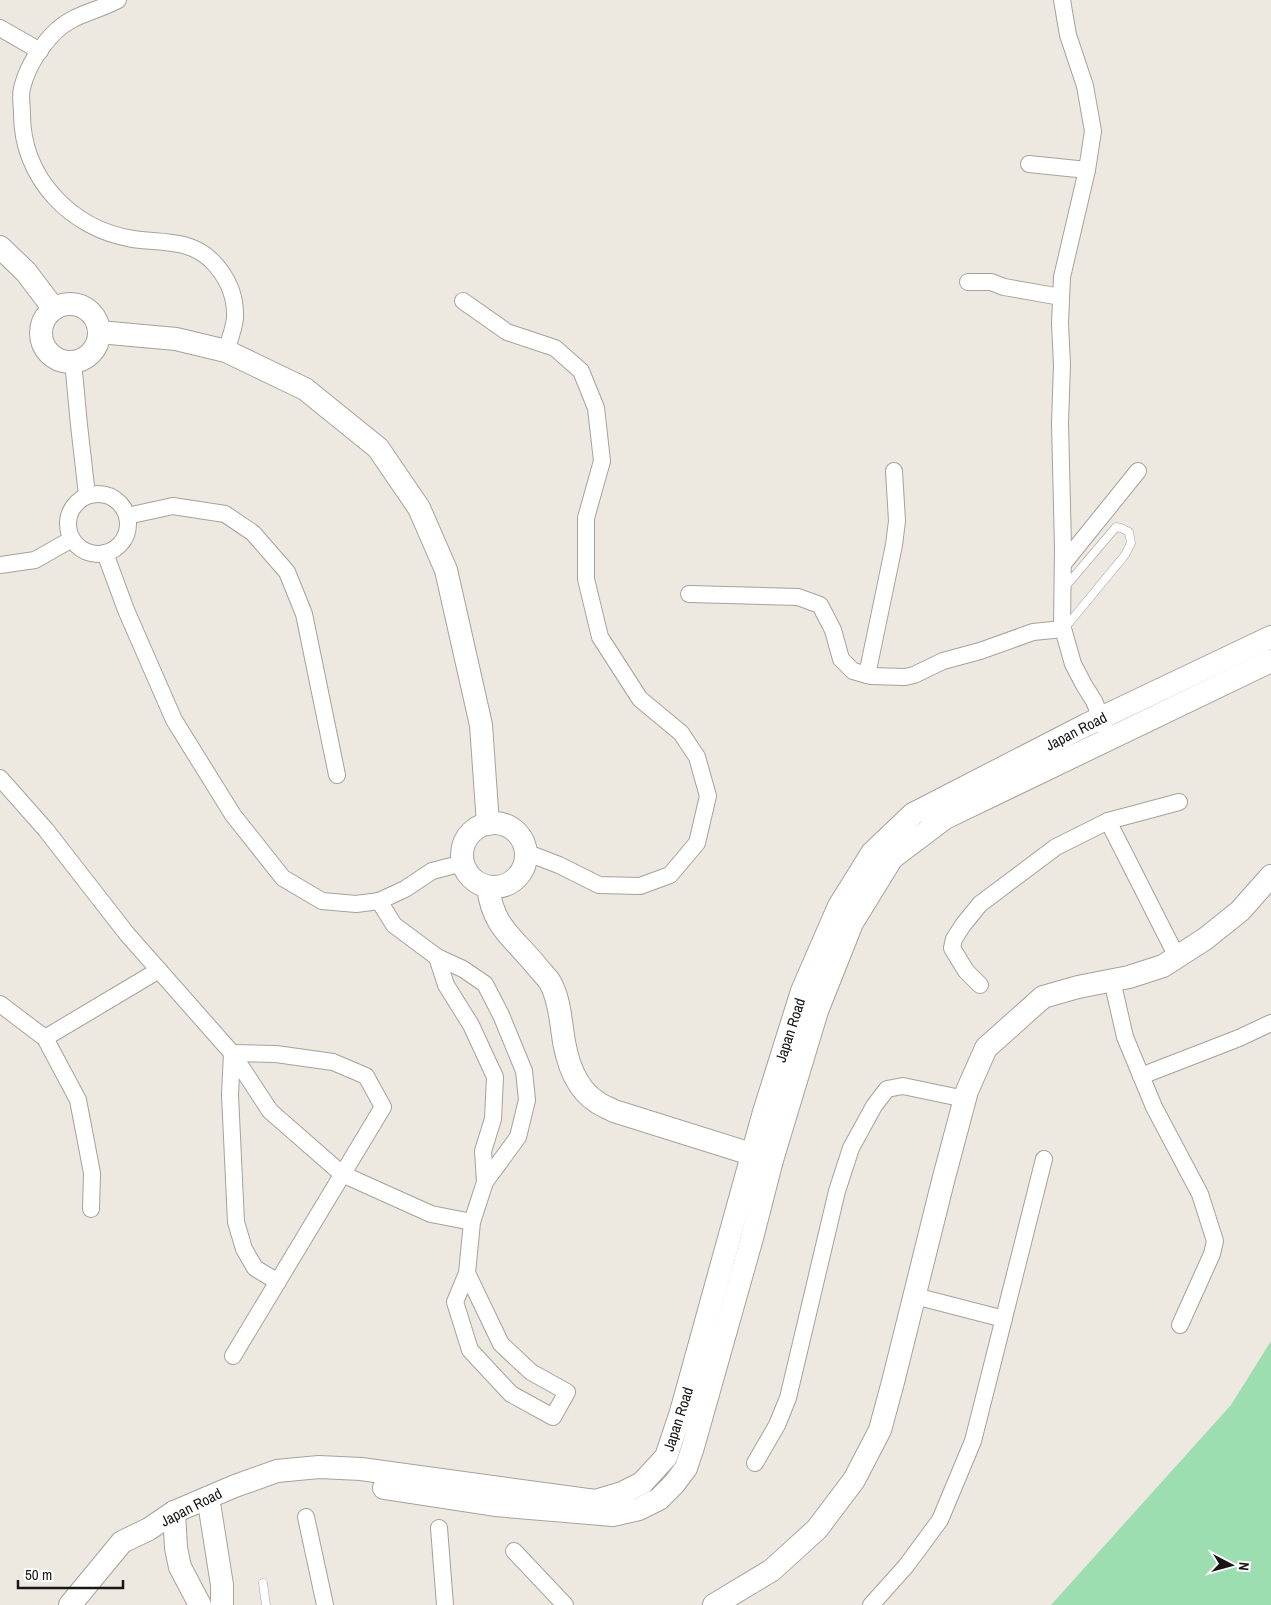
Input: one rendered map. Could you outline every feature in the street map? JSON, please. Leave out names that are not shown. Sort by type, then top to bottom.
[{"type":"street","points":[[118,0],[70,20],[49,38],[29,67],[22,90],[24,145],[44,186],[80,220],[106,232],[132,239],[179,243],[198,249],[211,260],[226,278],[233,295],[235,318],[226,351]]},
{"type":"street","points":[[1062,0],[1068,35],[1085,86],[1093,131],[1087,170],[1062,277],[1060,423],[1063,629],[1075,669],[1094,701],[1105,728]]},
{"type":"street","points":[[0,28],[40,52]]},
{"type":"street","points":[[1029,164],[1087,170]]},
{"type":"street","points":[[0,247],[26,272],[54,308]]},
{"type":"street","points":[[968,282],[992,282],[1004,287],[1061,297]]},
{"type":"street","points":[[463,301],[507,332],[556,348],[581,371],[596,408],[602,462],[586,518],[586,579],[600,637],[640,699],[680,733],[697,757],[708,796],[697,843],[670,875],[640,886],[598,885],[559,865],[525,852]]},
{"type":"street","points":[[73,304],[90,312],[96,321],[99,332],[95,347],[89,354],[73,361],[64,361],[56,358],[49,352],[41,334],[42,324],[46,315],[54,308],[73,304]]},
{"type":"street","points":[[99,332],[176,339],[226,351],[305,389],[378,448],[419,508],[446,570],[481,724],[488,824]]},
{"type":"street","points":[[73,361],[78,425],[87,495]]},
{"type":"street","points":[[867,675],[894,545],[897,521],[894,471]]},
{"type":"street","points":[[1062,564],[1138,471]]},
{"type":"street","points":[[97,493],[107,495],[120,503],[127,516],[128,526],[126,535],[121,543],[105,553],[95,554],[78,546],[68,529],[68,518],[75,505],[87,495],[97,493]]},
{"type":"street","points":[[127,516],[174,506],[225,514],[253,533],[287,572],[304,614],[337,775]]},
{"type":"street","points":[[0,564],[35,560],[72,538]]},
{"type":"street","points":[[105,553],[126,610],[174,720],[234,815],[283,878],[322,901],[356,904],[379,900],[405,889],[432,871],[463,863]]},
{"type":"street","points":[[689,594],[798,597],[820,605],[825,612],[841,659],[853,671],[867,675],[914,676],[943,661],[980,651],[1033,632],[1063,629]]},
{"type":"street","name":"Japan Road","points":[[70,1605],[122,1542],[209,1504],[266,1487],[321,1482],[366,1485],[496,1505],[613,1516],[639,1509],[660,1499],[686,1468],[691,1454],[752,1238],[762,1157],[816,1011],[852,923],[892,858],[945,818],[1271,636]]},
{"type":"street","name":"Japan Road","points":[[1105,728],[1271,661]]},
{"type":"street","points":[[0,778],[46,830],[128,934],[232,1053],[270,1110],[342,1174],[431,1214],[472,1222]]},
{"type":"street","points":[[980,985],[966,971],[952,948],[954,939],[962,925],[980,904],[1056,848],[1108,821],[1179,802]]},
{"type":"street","points":[[1108,821],[1177,958]]},
{"type":"street","points":[[488,824],[499,824],[512,830],[522,842],[525,852],[521,871],[515,879],[498,887],[488,887],[479,884],[466,871],[463,863],[462,852],[470,834],[478,827],[488,824]]},
{"type":"street","points":[[714,1605],[772,1570],[817,1529],[854,1480],[880,1430],[965,1099],[986,1048],[1044,997],[1078,986],[1112,980],[1163,966],[1177,958],[1205,939],[1240,911],[1271,876]]},
{"type":"street","points":[[488,887],[492,911],[506,933],[528,955],[551,984],[559,1008],[571,1070],[580,1085],[596,1102],[614,1111],[762,1157]]},
{"type":"street","points":[[379,900],[394,925],[437,957],[463,969],[485,984],[501,1015],[524,1071],[527,1100],[518,1137],[485,1182],[472,1222],[467,1273],[455,1302],[470,1350],[511,1394],[553,1417],[568,1392],[531,1372],[501,1344],[467,1273]]},
{"type":"street","points":[[437,957],[446,985],[471,1025],[495,1077],[493,1119],[483,1151],[485,1182]]},
{"type":"street","points":[[45,1038],[159,970]]},
{"type":"street","points":[[1112,980],[1125,1037],[1154,1107],[1200,1194],[1215,1241],[1212,1254],[1180,1325]]},
{"type":"street","points":[[0,1004],[45,1038],[78,1100],[92,1173],[91,1209]]},
{"type":"street","points":[[1141,1076],[1239,1038],[1271,1023]]},
{"type":"street","points":[[232,1053],[276,1054],[333,1062],[366,1076],[383,1107],[233,1356]]},
{"type":"street","points":[[232,1053],[230,1095],[236,1222],[244,1249],[255,1268],[278,1282]]},
{"type":"street","points":[[755,1463],[777,1425],[788,1398],[837,1191],[851,1148],[874,1106],[887,1089],[903,1086],[965,1099]]},
{"type":"street","points":[[871,1605],[906,1566],[940,1520],[973,1441],[1044,1159]]},
{"type":"street","points":[[915,1296],[1004,1319]]},
{"type":"street","points":[[209,1504],[222,1585],[222,1605]]},
{"type":"street","points":[[306,1517],[325,1605]]},
{"type":"street","points":[[175,1518],[176,1548],[180,1567],[200,1605]]},
{"type":"street","points":[[438,1528],[445,1605]]},
{"type":"street","points":[[514,1551],[565,1605]]},
{"type":"lane","points":[[1062,591],[1116,528],[1129,532],[1132,543],[1125,555],[1063,629]]},
{"type":"lane","points":[[263,1583],[266,1605]]},
{"type":"green space","points":[[1271,1341],[1271,1605],[1051,1605],[1231,1405]]}]
